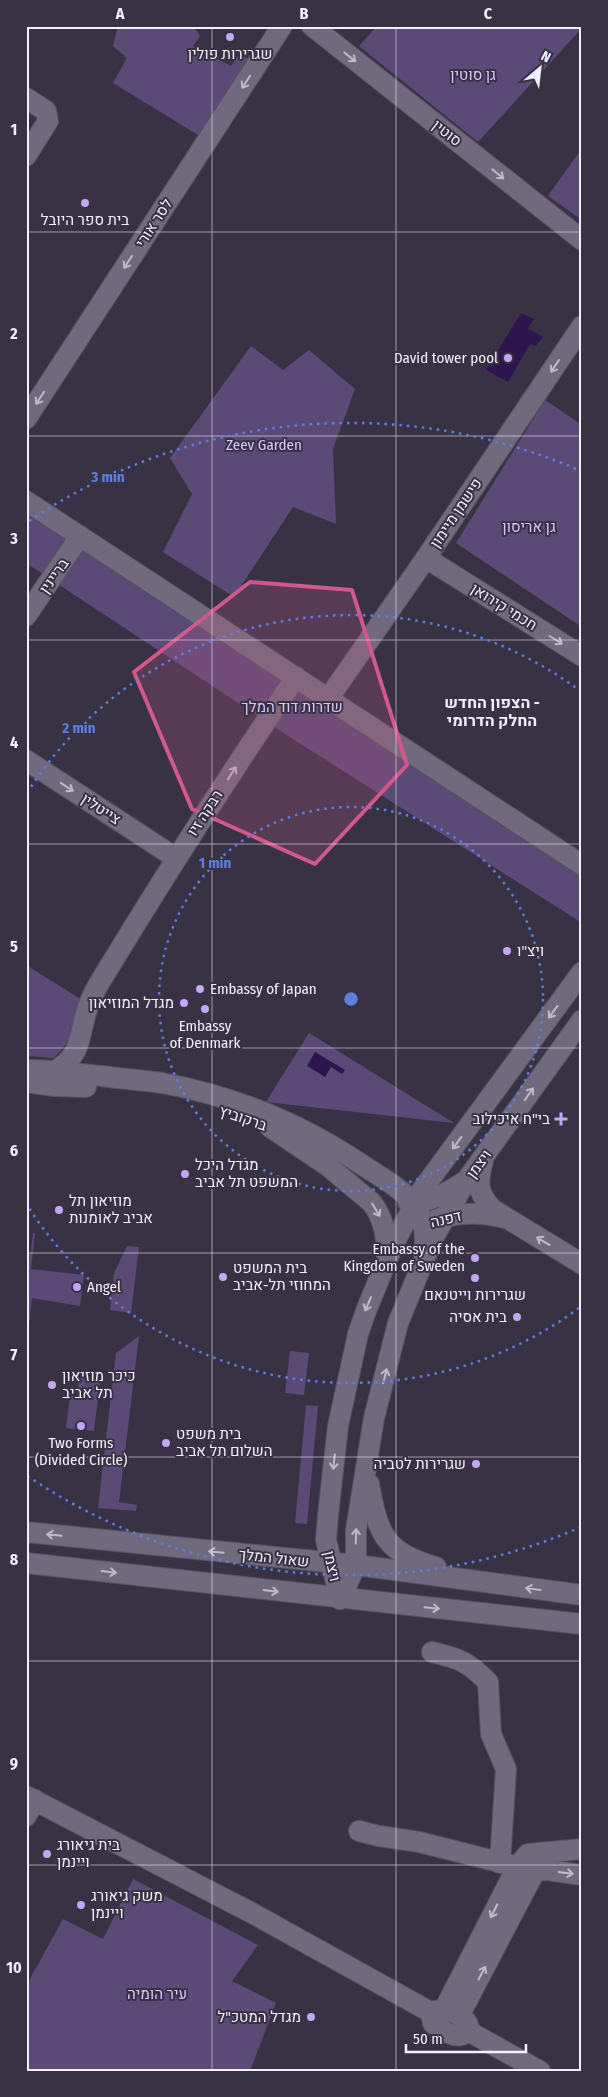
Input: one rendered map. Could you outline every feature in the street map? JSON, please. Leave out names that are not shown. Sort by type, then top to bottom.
[{"type":"street","name":"לסר אורי","points":[[26,419],[282,26]]},
{"type":"street","name":"סוטין","points":[[312,26],[582,240]]},
{"type":"street","points":[[26,98],[46,111],[48,121],[26,156]]},
{"type":"street","name":"פישמן מיימון","points":[[328,699],[426,558],[582,326]]},
{"type":"street","points":[[26,501],[582,865]]},
{"type":"street","name":"בריינין","points":[[26,616],[80,536]]},
{"type":"street","name":"חכמי קירואן","points":[[426,558],[582,656]]},
{"type":"street","name":"רבקה זיו","points":[[67,1073],[82,1033],[87,1008],[96,989],[176,858],[296,677]]},
{"type":"street","name":"צייטלין","points":[[26,760],[176,858]]},
{"type":"street","name":"ויצמן","points":[[340,1598],[326,1540],[338,1426],[358,1334],[390,1252],[414,1202],[582,972]]},
{"type":"street","name":"ויצמן","points":[[340,1598],[356,1565],[356,1530],[374,1418],[398,1323],[433,1238],[466,1181],[582,1020]]},
{"type":"street","name":"רבקה זיו","points":[[67,1073],[67,1064],[82,1033]]},
{"type":"street","name":"ברקוביץ","points":[[26,1070],[162,1083],[223,1098],[268,1113],[340,1150],[400,1189],[414,1202]]},
{"type":"street","name":"ברקוביץ","points":[[26,1082],[67,1073]]},
{"type":"street","name":"ברקוביץ","points":[[67,1073],[83,1086],[160,1095],[221,1109],[270,1127],[337,1162],[394,1199],[414,1202],[439,1196],[466,1181]]},
{"type":"street","points":[[270,1127],[328,1166],[377,1209],[390,1252]]},
{"type":"street","name":"דפנה","points":[[485,1155],[480,1172],[479,1187],[482,1198],[492,1209],[505,1218],[582,1264]]},
{"type":"street","name":"ויצמן","points":[[414,1202],[420,1210],[424,1224],[425,1249],[422,1266]]},
{"type":"street","name":"דפנה","points":[[390,1252],[401,1237],[424,1224],[444,1217],[480,1214],[505,1218]]},
{"type":"street","points":[[366,1469],[379,1530],[400,1552],[413,1560],[490,1583]]},
{"type":"street","name":"שאול המלך","points":[[26,1532],[356,1565],[582,1595]]},
{"type":"street","points":[[26,1563],[582,1624]]},
{"type":"street","points":[[432,1652],[460,1658],[473,1667],[488,1682],[491,1734],[506,1769],[520,1864],[451,2018]]},
{"type":"street","points":[[29,1804],[252,1913],[451,2018],[540,2071]]},
{"type":"street","points":[[359,1830],[379,1836],[419,1842],[547,1870],[582,1875]]},
{"type":"street","points":[[520,1864],[582,1849]]},
{"type":"highlighted area","points":[[250,582],[352,590],[407,765],[315,864],[192,809],[134,672]]},
{"type":"green space","points":[[118,26],[193,26],[200,36],[193,46],[231,66],[239,54],[254,62],[203,138],[113,83],[127,58],[113,46]]},
{"type":"green space","name":"גן סוטין","points":[[377,26],[582,26],[582,28],[478,142],[359,46]]},
{"type":"green space","points":[[582,148],[582,220],[548,196]]},
{"type":"green space","name":"Zeev Garden","points":[[251,346],[283,370],[309,350],[355,389],[333,449],[336,524],[293,507],[234,597],[163,552],[192,494],[170,458]]},
{"type":"green space","name":"גן אריסון","points":[[545,400],[582,425],[582,627],[456,543]]},
{"type":"green space","name":"שדרות דוד המלך","points":[[26,502],[582,865],[582,923],[282,732],[26,563]]},
{"type":"green space","points":[[26,965],[82,1000],[67,1043],[54,1058],[26,1056]]},
{"type":"green space","points":[[309,1033],[454,1123],[266,1102]]},
{"type":"green space","points":[[33,1233],[35,1233],[31,1269],[84,1275],[80,1306],[32,1298],[28,1336],[26,1255],[31,1252]]},
{"type":"green space","points":[[127,1246],[139,1247],[131,1313],[110,1310],[114,1273]]},
{"type":"green space","points":[[139,1336],[119,1502],[137,1505],[136,1511],[98,1508],[116,1353]]},
{"type":"green space","points":[[290,1351],[309,1353],[304,1395],[285,1393]]},
{"type":"green space","points":[[80,1372],[101,1374],[94,1431],[66,1428],[70,1396],[77,1396]]},
{"type":"green space","points":[[306,1405],[318,1406],[307,1524],[295,1523]]},
{"type":"green space","name":"עיר הומיה","points":[[133,1879],[258,1945],[232,1981],[276,2003],[250,2071],[26,2071],[26,1986],[63,1919],[103,1939]]},
{"type":"shaded area","name":"David tower pool","points":[[521,313],[534,319],[528,328],[543,337],[536,346],[530,344],[508,382],[486,370]]},
{"type":"shaded area","points":[[315,1052],[345,1070],[342,1074],[331,1067],[325,1077],[307,1066]]},
{"type":"place","name":"שגרירות פולין","points":[[230,37]]},
{"type":"place","name":"בית ספר היובל","points":[[85,203]]},
{"type":"place","name":"David tower pool","points":[[508,358]]},
{"type":"place","name":"ויצ\"ו","points":[[507,951]]},
{"type":"place","name":"Embassy of Japan","points":[[200,989]]},
{"type":"place","name":"מגדל המוזיאון","points":[[184,1003]]},
{"type":"place","name":"Embassy of Denmark","points":[[205,1009]]},
{"type":"place","name":"בי\"ח איכילוב","points":[[561,1119]]},
{"type":"place","name":"מגדל היכל המשפט תל אביב","points":[[185,1174]]},
{"type":"place","name":"מוזיאון תל אביב לאומנות","points":[[59,1210]]},
{"type":"place","name":"Embassy of the Kingdom of Sweden","points":[[475,1258]]},
{"type":"place","name":"בית המשפט המחוזי תל-אביב","points":[[223,1277]]},
{"type":"place","name":"שגרירות וייטנאם","points":[[475,1278]]},
{"type":"place","name":"Angel","points":[[77,1287]]},
{"type":"place","name":"בית אסיה","points":[[517,1317]]},
{"type":"place","name":"כיכר מוזיאון תל אביב","points":[[52,1385]]},
{"type":"place","name":"Two Forms (Divided Circle)","points":[[81,1426]]},
{"type":"place","name":"בית משפט השלום תל אביב","points":[[166,1443]]},
{"type":"place","name":"שגרירות לטביה","points":[[476,1464]]},
{"type":"place","name":"בית גיאורג ויינמן","points":[[47,1854]]},
{"type":"place","name":"משק גיאורג ויינמן","points":[[81,1905]]},
{"type":"place","name":"מגדל המטכ\"ל","points":[[311,2017]]},
{"type":"district","name":"הצפון החדש - החלק הדרומי","points":[[492,711]]}]
